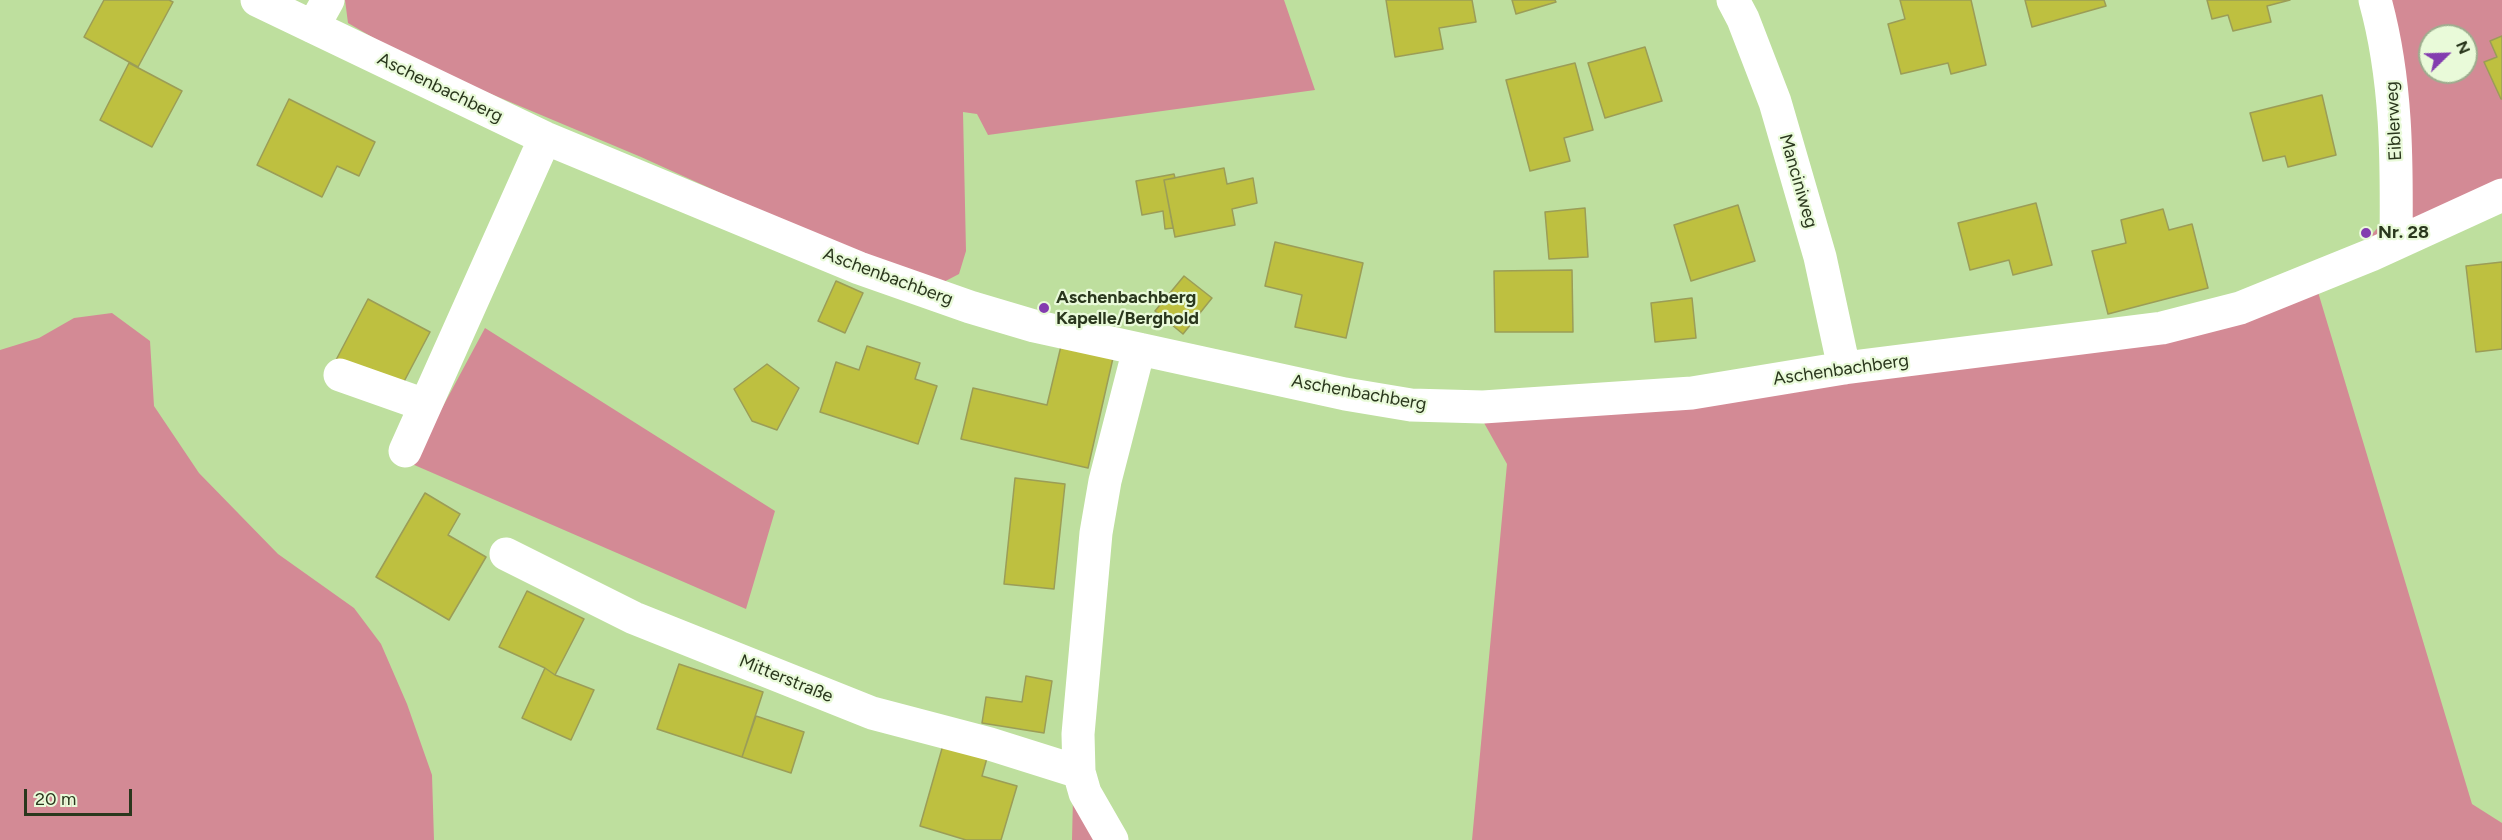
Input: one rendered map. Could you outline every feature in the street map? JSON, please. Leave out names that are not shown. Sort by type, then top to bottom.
[{"type":"street","name":"Aschenbachberg","points":[[257,0],[320,13],[545,138],[859,268],[970,307],[1034,326],[1345,394],[1412,405],[1471,407],[1692,393],[1844,368],[2162,328],[2240,308],[2396,243],[2502,195]]},
{"type":"street","name":"Manciniweg","points":[[1733,0],[1747,29],[1783,128],[1820,256],[1844,368]]},
{"type":"street","name":"Eiblerweg","points":[[2375,0],[2384,30],[2391,73],[2397,177],[2396,243]]},
{"type":"street","points":[[405,451],[545,138]]},
{"type":"street","points":[[1112,840],[1086,793],[1079,772],[1078,734],[1096,533],[1105,481],[1139,349]]},
{"type":"street","points":[[340,375],[425,405]]},
{"type":"street","name":"Mitterstraße","points":[[506,554],[634,618],[872,713],[990,744],[1079,772]]},
{"type":"shaded area","points":[[345,0],[1284,0],[1315,90],[988,135],[977,114],[963,112],[966,251],[959,274],[936,286],[818,237],[641,157],[415,62],[348,23]]},
{"type":"shaded area","points":[[2364,0],[2502,0],[2502,209],[2368,239],[2380,225],[2384,122]]},
{"type":"shaded area","points":[[2318,292],[2472,804],[2502,823],[2502,840],[1472,840],[1507,464],[1483,421]]},
{"type":"shaded area","points":[[112,313],[150,341],[154,406],[199,473],[278,554],[354,608],[381,644],[407,704],[432,775],[434,840],[0,840],[0,350],[39,338],[74,318]]},
{"type":"shaded area","points":[[485,328],[775,511],[746,609],[412,464]]},
{"type":"shaded area","points":[[1073,798],[1096,840],[1072,840]]},
{"type":"building","points":[[104,0],[169,0],[173,2],[138,67],[84,37]]},
{"type":"building","points":[[1386,0],[1472,0],[1476,22],[1439,28],[1443,49],[1395,57]]},
{"type":"building","points":[[1512,0],[1555,0],[1556,2],[1516,14]]},
{"type":"building","points":[[1900,0],[1971,0],[1986,65],[1951,74],[1948,63],[1901,74],[1888,24],[1905,19]]},
{"type":"building","points":[[2025,0],[2104,0],[2106,6],[2032,27]]},
{"type":"building","points":[[2207,0],[2290,0],[2267,6],[2271,22],[2233,31],[2228,15],[2212,19]]},
{"type":"building","points":[[2502,36],[2501,99],[2484,62],[2497,57],[2490,41]]},
{"type":"building","points":[[1645,47],[1662,101],[1605,118],[1588,63]]},
{"type":"building","points":[[129,63],[182,91],[152,147],[100,120]]},
{"type":"building","points":[[1575,63],[1593,130],[1564,138],[1570,161],[1530,171],[1506,80]]},
{"type":"building","points":[[2322,95],[2336,155],[2288,167],[2285,156],[2263,161],[2250,113]]},
{"type":"building","points":[[289,99],[375,142],[359,176],[337,166],[322,197],[257,165]]},
{"type":"building","points":[[1224,168],[1227,184],[1253,178],[1257,203],[1232,209],[1235,225],[1175,237],[1164,180]]},
{"type":"building","points":[[1174,174],[1175,178],[1164,180],[1173,228],[1165,229],[1163,211],[1142,215],[1136,181]]},
{"type":"building","points":[[2036,203],[2052,265],[2013,275],[2009,260],[1970,270],[1958,223]]},
{"type":"building","points":[[1738,205],[1755,261],[1691,281],[1674,225]]},
{"type":"building","points":[[1585,208],[1588,257],[1549,259],[1545,212]]},
{"type":"building","points":[[2163,209],[2169,230],[2192,224],[2208,288],[2108,314],[2092,251],[2126,243],[2121,220]]},
{"type":"building","points":[[1275,242],[1363,263],[1346,338],[1295,327],[1302,295],[1265,286]]},
{"type":"building","points":[[2502,262],[2502,349],[2476,352],[2466,266]]},
{"type":"building","points":[[1572,270],[1573,332],[1495,332],[1494,271]]},
{"type":"building","points":[[1184,276],[1212,298],[1183,334],[1155,311]]},
{"type":"building","points":[[836,281],[863,293],[845,333],[818,321]]},
{"type":"building","points":[[1692,298],[1696,338],[1655,342],[1651,303]]},
{"type":"building","points":[[368,299],[430,332],[398,393],[336,360]]},
{"type":"building","points":[[867,346],[920,363],[915,379],[937,386],[918,444],[820,412],[836,362],[859,370]]},
{"type":"building","points":[[1061,346],[1113,358],[1088,468],[961,439],[973,388],[1047,405]]},
{"type":"building","points":[[767,364],[799,388],[777,430],[752,421],[734,389]]},
{"type":"building","points":[[1015,478],[1065,484],[1054,589],[1004,584]]},
{"type":"building","points":[[425,493],[460,514],[448,535],[486,557],[449,620],[376,577]]},
{"type":"building","points":[[527,591],[584,619],[555,675],[499,647]]},
{"type":"building","points":[[679,664],[763,692],[742,757],[657,729]]},
{"type":"building","points":[[545,668],[555,675],[594,690],[571,740],[522,718]]},
{"type":"building","points":[[1026,676],[1052,681],[1044,733],[982,723],[986,697],[1022,702]]},
{"type":"building","points":[[756,716],[804,732],[791,773],[742,757]]},
{"type":"building","points":[[943,745],[987,758],[982,776],[1017,786],[1001,840],[966,840],[920,826]]},
{"type":"place","name":"Nr. 28","points":[[2366,233]]},
{"type":"place","name":"Aschenbachberg Kapelle/Berghold","points":[[1044,308]]}]
